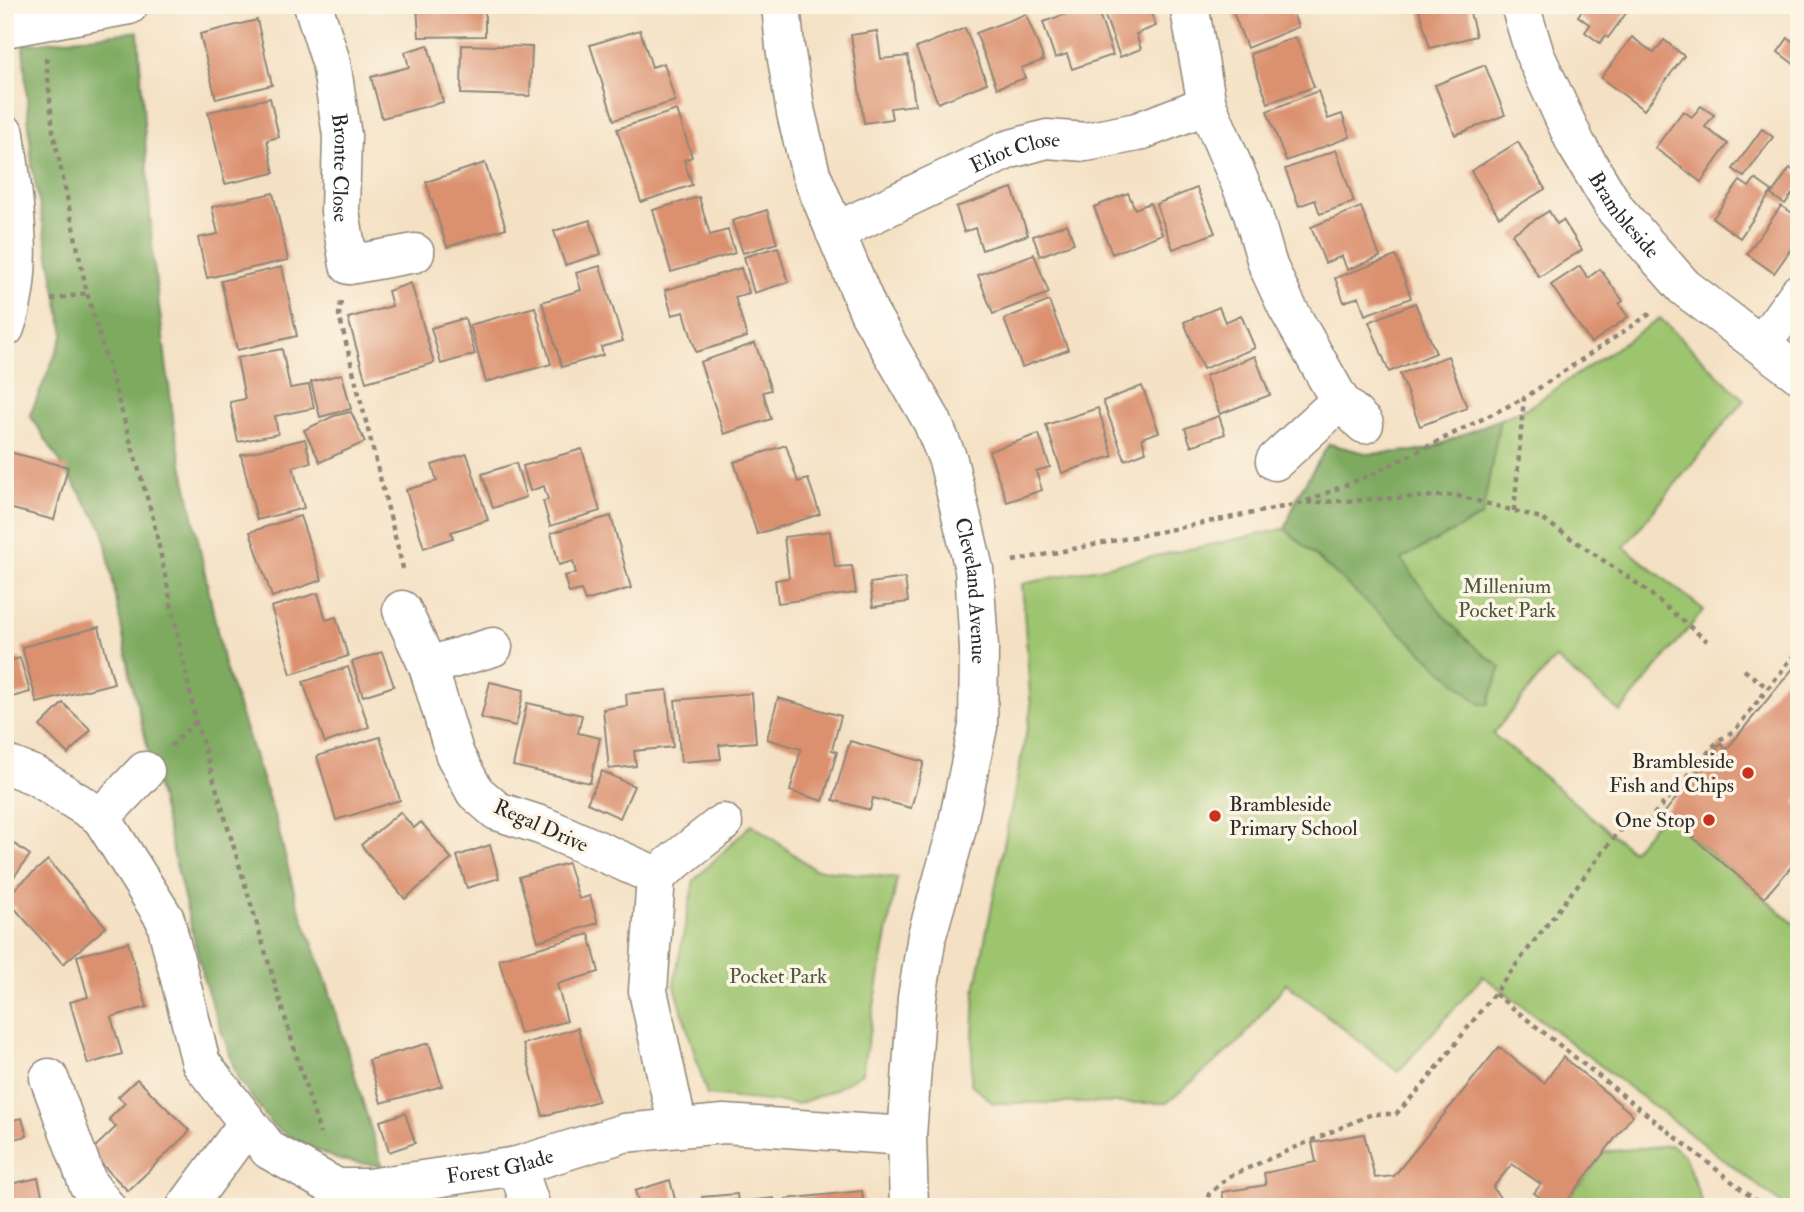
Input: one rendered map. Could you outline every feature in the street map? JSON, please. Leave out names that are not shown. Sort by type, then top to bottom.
[{"type":"street","points":[[5,28],[129,5]]},
{"type":"street","name":"Bronte Close","points":[[313,5],[331,62],[342,136],[340,211],[349,265]]},
{"type":"street","name":"Cleveland Avenue","points":[[781,5],[796,113],[811,174],[869,312],[932,421],[948,460],[974,569],[979,648],[978,727],[956,832],[927,934],[917,998],[907,1136],[909,1207]]},
{"type":"street","points":[[1189,5],[1207,105],[1252,211],[1268,266],[1287,307],[1352,412],[1275,461]]},
{"type":"street","name":"Brambleside","points":[[1520,5],[1535,55],[1576,144],[1616,209],[1684,287],[1799,374]]},
{"type":"street","name":"Eliot Close","points":[[835,232],[1007,150],[1047,139],[1086,142],[1137,132],[1207,105]]},
{"type":"street","points":[[5,134],[17,231],[12,307],[5,328]]},
{"type":"street","points":[[349,265],[415,253]]},
{"type":"street","points":[[1762,344],[1799,293]]},
{"type":"street","name":"Regal Drive","points":[[402,610],[428,666],[455,755],[475,792],[497,811],[543,827],[656,876]]},
{"type":"street","points":[[428,666],[493,647]]},
{"type":"street","points":[[5,764],[36,776],[101,817],[165,919],[201,1063],[269,1150],[337,1188]]},
{"type":"street","points":[[101,817],[145,771]]},
{"type":"street","points":[[678,1128],[648,990],[656,876],[723,823]]},
{"type":"street","points":[[49,1078],[88,1184],[106,1207]]},
{"type":"street","points":[[186,1207],[248,1123]]},
{"type":"street","name":"Forest Glade","points":[[337,1188],[368,1188],[517,1166],[624,1133],[678,1128],[724,1124],[907,1136]]},
{"type":"street","points":[[517,1166],[531,1207]]},
{"type":"path","points":[[43,20],[53,131],[88,293],[153,518],[196,721],[337,1188]]},
{"type":"path","points":[[349,265],[339,315],[408,587],[402,610]]},
{"type":"path","points":[[1303,503],[1377,472],[1524,398],[1667,303],[1684,287]]},
{"type":"path","points":[[53,300],[88,293]]},
{"type":"path","points":[[1514,511],[1524,398]]},
{"type":"path","points":[[974,569],[1303,503],[1455,495],[1541,518],[1641,586],[1707,641]]},
{"type":"path","points":[[1205,1207],[1209,1194],[1230,1176],[1372,1114],[1396,1114],[1426,1082],[1496,994],[1619,831],[1648,821],[1718,741],[1735,730],[1799,649]]},
{"type":"path","points":[[1744,670],[1768,688]]},
{"type":"path","points":[[1496,994],[1764,1207]]},
{"type":"green space","points":[[138,31],[153,258],[174,425],[224,664],[276,821],[296,899],[327,983],[382,1166],[339,1160],[305,1145],[273,1126],[238,1079],[205,984],[131,679],[103,529],[30,415],[64,334],[32,166],[23,45]]},
{"type":"green space","name":"Millenium Pocket Park","points":[[1660,318],[1744,400],[1624,547],[1704,610],[1620,712],[1555,658],[1493,734],[1632,851],[1664,813],[1799,928],[1799,1207],[1786,1207],[1483,976],[1398,1072],[1286,983],[1241,1040],[1167,1103],[993,1103],[971,1084],[975,990],[1031,709],[1022,584],[1285,529],[1299,493],[1329,444],[1369,454],[1427,450],[1529,407]]},
{"type":"green space","points":[[1500,419],[1482,516],[1401,559],[1458,631],[1501,667],[1488,704],[1480,704],[1285,529],[1299,493],[1329,444],[1369,454],[1427,450]]},
{"type":"green space","name":"Pocket Park","points":[[752,824],[814,869],[897,878],[862,1073],[834,1090],[798,1104],[707,1095],[674,983],[694,880]]},
{"type":"green space","points":[[1671,1145],[1684,1155],[1704,1207],[1562,1207],[1604,1152]]},
{"type":"building","points":[[417,5],[485,5],[485,36],[419,37]]},
{"type":"building","points":[[1096,5],[1113,55],[1072,69],[1067,54],[1055,58],[1043,22]]},
{"type":"building","points":[[1101,5],[1148,5],[1156,26],[1136,34],[1141,49],[1120,57]]},
{"type":"building","points":[[1247,5],[1290,5],[1298,27],[1247,48],[1233,12]]},
{"type":"building","points":[[1418,5],[1468,5],[1476,36],[1430,48]]},
{"type":"building","points":[[1586,5],[1632,5],[1608,38],[1605,36],[1600,43],[1585,32],[1590,25],[1578,16]]},
{"type":"building","points":[[1026,14],[1044,60],[1021,68],[1025,78],[997,88],[976,33]]},
{"type":"building","points":[[257,20],[272,85],[216,99],[200,34]]},
{"type":"building","points":[[965,28],[987,83],[938,103],[916,48]]},
{"type":"building","points":[[640,30],[652,67],[664,63],[675,101],[614,120],[590,45]]},
{"type":"building","points":[[877,31],[881,59],[908,56],[915,105],[890,108],[892,119],[864,123],[851,35]]},
{"type":"building","points":[[1296,37],[1314,87],[1268,103],[1250,54]]},
{"type":"building","points":[[1632,37],[1654,53],[1664,40],[1684,56],[1644,110],[1601,78]]},
{"type":"building","points":[[1788,38],[1799,46],[1799,68],[1778,52]]},
{"type":"building","points":[[428,45],[443,102],[382,118],[371,77],[409,67],[405,52]]},
{"type":"building","points":[[462,45],[532,47],[530,96],[461,94]]},
{"type":"building","points":[[1485,65],[1505,115],[1455,135],[1435,85]]},
{"type":"building","points":[[1318,91],[1328,119],[1342,114],[1350,137],[1286,161],[1267,111]]},
{"type":"building","points":[[270,98],[279,137],[267,140],[274,173],[225,184],[208,112]]},
{"type":"building","points":[[1701,106],[1714,115],[1705,127],[1728,144],[1701,182],[1655,148],[1683,111],[1692,117]]},
{"type":"building","points":[[677,110],[692,157],[684,160],[692,185],[641,202],[617,129]]},
{"type":"building","points":[[1762,129],[1773,137],[1744,177],[1733,169]]},
{"type":"building","points":[[1518,142],[1545,189],[1499,217],[1471,171]]},
{"type":"building","points":[[1336,150],[1354,202],[1320,214],[1315,200],[1299,206],[1285,169]]},
{"type":"building","points":[[485,163],[506,228],[447,247],[426,182]]},
{"type":"building","points":[[1790,168],[1799,175],[1799,185],[1785,204],[1771,195]]},
{"type":"building","points":[[1755,179],[1772,191],[1740,238],[1713,218],[1740,181],[1749,187]]},
{"type":"building","points":[[1012,188],[1028,235],[982,250],[975,228],[964,232],[956,207]]},
{"type":"building","points":[[1197,188],[1215,233],[1173,249],[1156,204]]},
{"type":"building","points":[[273,193],[288,260],[207,278],[198,238],[218,234],[212,207]]},
{"type":"building","points":[[1128,193],[1135,209],[1150,203],[1162,234],[1112,254],[1094,207]]},
{"type":"building","points":[[699,197],[710,235],[728,230],[735,253],[671,272],[653,210]]},
{"type":"building","points":[[1781,206],[1799,217],[1799,238],[1774,273],[1747,254]]},
{"type":"building","points":[[1361,207],[1380,257],[1347,270],[1342,256],[1325,263],[1311,227]]},
{"type":"building","points":[[767,210],[777,243],[743,253],[732,221]]},
{"type":"building","points":[[1549,211],[1557,224],[1563,220],[1582,250],[1539,277],[1512,234]]},
{"type":"building","points":[[590,220],[601,254],[565,265],[554,231]]},
{"type":"building","points":[[1067,224],[1074,243],[1040,256],[1033,236]]},
{"type":"building","points":[[778,247],[788,282],[754,293],[744,257]]},
{"type":"building","points":[[1034,254],[1049,293],[993,314],[978,275]]},
{"type":"building","points":[[1396,256],[1411,298],[1365,315],[1359,297],[1344,302],[1335,278]]},
{"type":"building","points":[[600,266],[623,341],[601,347],[603,355],[562,367],[542,302],[581,290],[576,273]]},
{"type":"building","points":[[1580,266],[1588,278],[1600,269],[1623,301],[1619,304],[1628,317],[1591,343],[1551,285]]},
{"type":"building","points":[[282,267],[297,336],[237,350],[221,281]]},
{"type":"building","points":[[741,268],[749,293],[735,297],[747,337],[696,352],[684,312],[672,315],[665,290]]},
{"type":"building","points":[[411,283],[434,363],[366,382],[348,318],[392,306],[388,291]]},
{"type":"building","points":[[1049,301],[1068,350],[1022,367],[1004,319]]},
{"type":"building","points":[[1415,303],[1436,353],[1389,372],[1369,322]]},
{"type":"building","points":[[535,307],[551,364],[486,382],[470,325]]},
{"type":"building","points":[[1219,307],[1225,322],[1241,315],[1255,348],[1203,369],[1184,322]]},
{"type":"building","points":[[465,318],[475,354],[441,364],[431,328]]},
{"type":"building","points":[[755,343],[771,390],[763,392],[771,419],[724,434],[700,362]]},
{"type":"building","points":[[282,349],[290,388],[309,385],[314,408],[275,416],[278,434],[238,442],[230,402],[245,399],[237,358]]},
{"type":"building","points":[[1255,356],[1270,395],[1220,414],[1205,376]]},
{"type":"building","points":[[1448,356],[1467,408],[1420,426],[1400,374]]},
{"type":"building","points":[[342,374],[351,409],[320,417],[311,382]]},
{"type":"building","points":[[1142,386],[1159,432],[1142,438],[1146,452],[1125,460],[1103,401]]},
{"type":"building","points":[[1098,408],[1113,456],[1062,473],[1046,425]]},
{"type":"building","points":[[351,412],[365,442],[320,462],[304,430],[334,416]]},
{"type":"building","points":[[1219,416],[1225,434],[1191,446],[1185,428]]},
{"type":"building","points":[[1039,434],[1050,467],[1036,471],[1042,490],[1007,502],[989,451]]},
{"type":"building","points":[[305,439],[311,462],[293,467],[304,508],[257,520],[241,455]]},
{"type":"building","points":[[786,445],[798,482],[808,479],[820,514],[757,534],[734,462]]},
{"type":"building","points":[[582,449],[600,511],[550,526],[543,501],[548,500],[544,486],[530,491],[523,466]]},
{"type":"building","points":[[5,451],[68,467],[54,520],[5,507]]},
{"type":"building","points":[[467,454],[488,520],[451,532],[453,538],[424,548],[406,490],[437,481],[432,465]]},
{"type":"building","points":[[516,463],[526,497],[493,508],[482,474]]},
{"type":"building","points":[[300,516],[322,580],[272,597],[250,532]]},
{"type":"building","points":[[611,516],[631,588],[585,601],[581,590],[569,593],[564,576],[576,573],[573,561],[559,565],[551,533]]},
{"type":"building","points":[[830,531],[835,567],[852,566],[856,593],[778,603],[775,580],[789,578],[784,537]]},
{"type":"building","points":[[905,578],[908,602],[873,607],[870,583]]},
{"type":"building","points":[[318,593],[326,620],[336,617],[348,656],[291,674],[271,607]]},
{"type":"building","points":[[99,627],[114,683],[37,703],[22,647]]},
{"type":"building","points":[[382,652],[394,686],[363,696],[352,662]]},
{"type":"building","points":[[20,658],[30,692],[5,699],[5,662]]},
{"type":"building","points":[[1799,661],[1799,798],[1795,803],[1799,806],[1799,858],[1764,898],[1664,813],[1721,743],[1726,750]]},
{"type":"building","points":[[348,667],[369,727],[325,743],[303,682]]},
{"type":"building","points":[[490,682],[524,690],[516,726],[481,718]]},
{"type":"building","points":[[667,690],[673,747],[634,751],[636,766],[609,769],[603,709],[627,706],[626,694]]},
{"type":"building","points":[[752,693],[756,742],[719,745],[721,759],[681,762],[675,700]]},
{"type":"building","points":[[778,698],[841,716],[832,750],[837,752],[823,801],[790,791],[801,749],[767,739]]},
{"type":"building","points":[[63,703],[91,730],[68,754],[40,726]]},
{"type":"building","points":[[527,703],[582,715],[578,733],[600,738],[590,783],[513,766]]},
{"type":"building","points":[[380,737],[400,800],[336,820],[317,756]]},
{"type":"building","points":[[850,741],[924,762],[911,808],[873,798],[870,810],[833,800]]},
{"type":"building","points":[[602,771],[634,786],[620,818],[587,803]]},
{"type":"building","points":[[400,812],[414,828],[421,822],[452,859],[405,899],[361,845]]},
{"type":"building","points":[[5,837],[30,855],[5,889]]},
{"type":"building","points":[[490,845],[499,878],[467,888],[457,856]]},
{"type":"building","points":[[48,860],[106,927],[63,964],[5,897]]},
{"type":"building","points":[[568,863],[579,899],[590,896],[598,923],[538,941],[519,877]]},
{"type":"building","points":[[589,934],[599,972],[557,984],[567,1021],[520,1034],[499,959]]},
{"type":"building","points":[[128,942],[147,1007],[111,1017],[122,1054],[88,1064],[70,1002],[88,997],[77,956]]},
{"type":"building","points":[[578,1028],[598,1101],[543,1116],[523,1044]]},
{"type":"building","points":[[429,1043],[442,1086],[381,1103],[369,1060]]},
{"type":"building","points":[[1499,1047],[1544,1083],[1563,1057],[1633,1115],[1562,1207],[1553,1207],[1534,1193],[1541,1184],[1512,1164],[1493,1187],[1502,1201],[1498,1207],[1225,1207],[1222,1192],[1266,1185],[1264,1173],[1316,1162],[1312,1143],[1364,1134],[1375,1178],[1394,1176]]},
{"type":"building","points":[[137,1079],[190,1131],[128,1191],[90,1152],[116,1127],[109,1119],[125,1103],[118,1097]]},
{"type":"building","points":[[6,1087],[13,1120],[22,1118],[27,1136],[5,1141]]},
{"type":"building","points":[[405,1113],[415,1143],[389,1152],[380,1121]]},
{"type":"building","points":[[38,1178],[45,1207],[5,1207],[5,1185]]},
{"type":"building","points":[[670,1180],[677,1207],[640,1207],[635,1191]]},
{"type":"building","points":[[862,1191],[864,1207],[787,1207],[786,1199]]},
{"type":"building","points":[[737,1194],[738,1202],[774,1198],[775,1207],[703,1207],[702,1197]]},
{"type":"place","name":"Brambleside Fish and Chips","points":[[1748,773]]},
{"type":"place","name":"Brambleside Primary School","points":[[1215,816]]},
{"type":"place","name":"One Stop","points":[[1709,820]]}]
